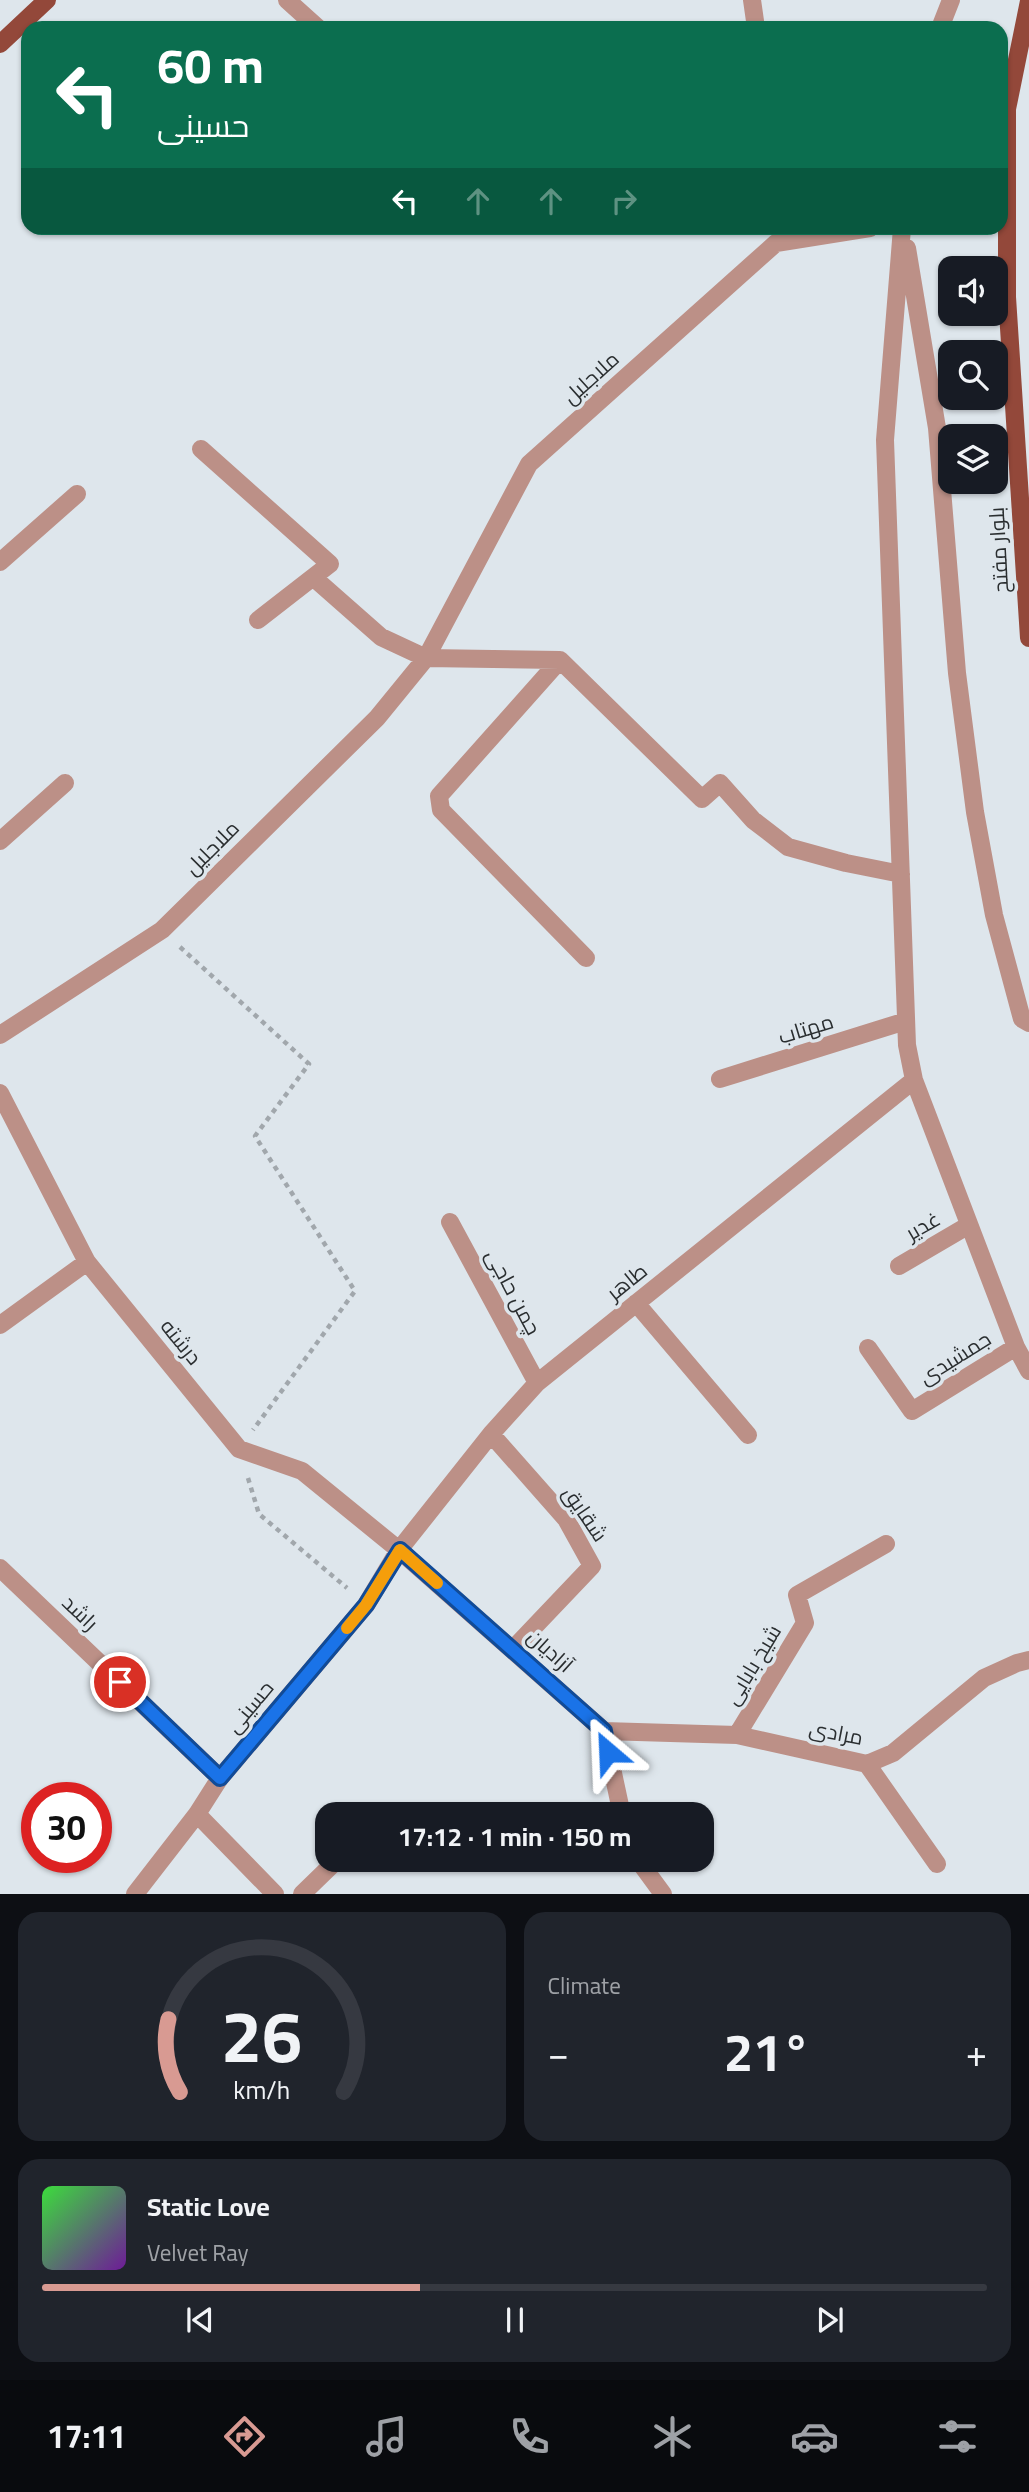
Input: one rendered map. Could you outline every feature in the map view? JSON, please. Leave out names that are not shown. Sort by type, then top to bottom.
[{"type":"main road","points":[[25,21],[47,0]]},
{"type":"main road","name":"بلوار مفتح","points":[[1008,104],[1029,1]]},
{"type":"main road","points":[[0,44],[21,24]]},
{"type":"main road","name":"بلوار مفتح","points":[[1007,235],[1007,297],[1029,638]]},
{"type":"street","points":[[286,0],[310,21]]},
{"type":"street","points":[[752,0],[755,21]]},
{"type":"street","points":[[943,21],[951,0]]},
{"type":"street","name":"ملاجلیل","points":[[0,1035],[162,930],[377,718],[426,658],[529,464],[776,235]]},
{"type":"street","points":[[902,235],[885,440],[907,1045],[914,1080],[1016,1347],[1029,1371]]},
{"type":"street","points":[[904,235],[937,428],[957,673],[975,812],[994,915],[1022,1019],[1029,1023]]},
{"type":"street","points":[[201,449],[330,565],[258,620]]},
{"type":"street","points":[[0,562],[77,494]]},
{"type":"street","points":[[314,578],[380,637],[426,658],[560,660],[702,799],[720,783],[754,820],[788,847],[901,874]]},
{"type":"street","points":[[560,660],[439,796],[441,810],[586,958]]},
{"type":"street","points":[[0,841],[65,783]]},
{"type":"street","name":"مهتاب","points":[[720,1079],[906,1021]]},
{"type":"street","name":"طاهر","points":[[400,1550],[491,1434],[537,1383],[914,1080]]},
{"type":"street","name":"درشته","points":[[0,1093],[87,1262],[239,1449]]},
{"type":"street","name":"چمن حاجی","points":[[450,1222],[537,1383]]},
{"type":"street","name":"غدیر","points":[[899,1266],[969,1225]]},
{"type":"street","points":[[0,1325],[87,1262]]},
{"type":"street","points":[[636,1303],[748,1435]]},
{"type":"street","name":"جمشیدی","points":[[868,1348],[912,1411],[1016,1347]]},
{"type":"street","name":"شقایق","points":[[491,1434],[566,1518],[592,1566],[513,1648]]},
{"type":"street","points":[[239,1449],[302,1471],[400,1550]]},
{"type":"street","name":"شیخ بابایی","points":[[737,1735],[805,1623],[797,1595],[886,1544]]},
{"type":"street","name":"حسینی","points":[[135,1894],[197,1814],[220,1778],[366,1605],[400,1550]]},
{"type":"street","name":"آزادیان","points":[[400,1550],[604,1731]]},
{"type":"street","name":"راشد","points":[[0,1568],[220,1778]]},
{"type":"street","name":"مرادی","points":[[604,1731],[737,1735],[867,1763],[893,1753],[984,1678],[1029,1660]]},
{"type":"street","points":[[604,1731],[619,1802]]},
{"type":"street","points":[[867,1763],[937,1864]]},
{"type":"street","points":[[197,1814],[275,1894]]},
{"type":"street","points":[[302,1894],[325,1872]]},
{"type":"street","points":[[647,1872],[663,1894]]},
{"type":"path","points":[[162,930],[309,1064],[255,1136],[355,1291],[239,1449],[259,1514],[366,1605]]},
{"type":"slow traffic","points":[[347,1628],[366,1605],[400,1550],[437,1583]]},
{"type":"route","points":[[120,1682],[220,1778],[366,1605],[400,1550],[604,1731],[608,1752]]}]
